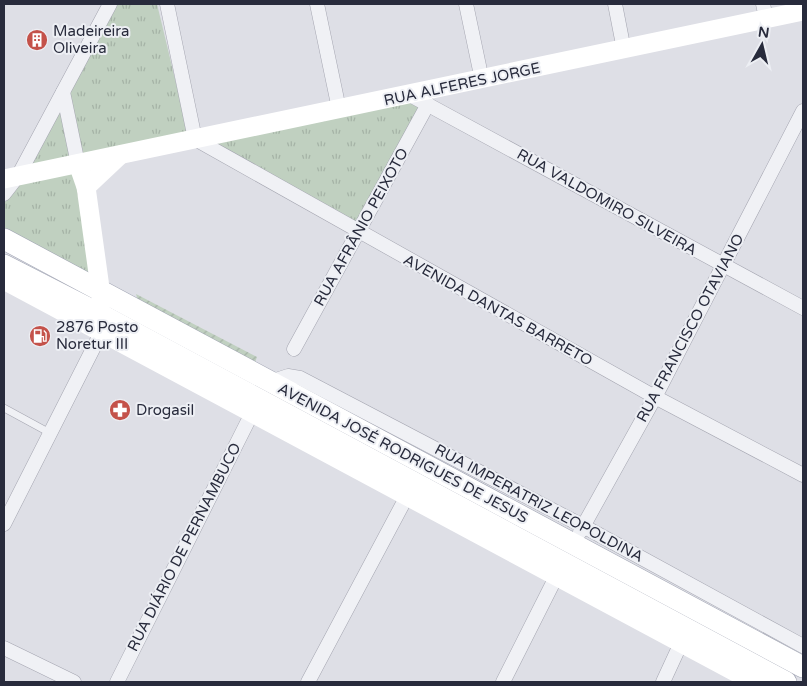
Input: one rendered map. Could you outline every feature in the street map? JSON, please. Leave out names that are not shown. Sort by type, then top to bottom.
[{"type":"main road","name":"AVENIDA JOSÉ RODRIGUES DE JESUS","points":[[4,239],[270,382],[578,535],[803,667]]},
{"type":"main road","name":"AVENIDA JOSÉ RODRIGUES DE JESUS","points":[[4,265],[102,323],[786,682]]},
{"type":"street","points":[[4,194],[11,178],[63,92],[110,4]]},
{"type":"street","points":[[167,4],[195,139]]},
{"type":"street","points":[[318,4],[339,109]]},
{"type":"street","points":[[466,4],[482,80]]},
{"type":"street","points":[[615,4],[624,50]]},
{"type":"street","name":"RUA ALFERES JORGE","points":[[11,178],[624,50],[764,11],[803,11]]},
{"type":"street","points":[[4,524],[102,323],[102,292],[86,187],[78,164],[63,92]]},
{"type":"street","name":"RUA VALDOMIRO SILVEIRA","points":[[410,94],[803,308]]},
{"type":"street","name":"RUA AFRÂNIO PEIXOTO","points":[[294,350],[428,104]]},
{"type":"street","name":"RUA FRANCISCO OTAVIANO","points":[[578,535],[655,397],[803,111]]},
{"type":"street","name":"AVENIDA DANTAS BARRETO","points":[[195,139],[655,397],[803,475]]},
{"type":"street","points":[[86,187],[120,155]]},
{"type":"street","name":"AVENIDA JOSÉ RODRIGUES DE JESUS","points":[[4,280],[102,323],[252,413],[754,682]]},
{"type":"street","name":"RUA DIÁRIO DE PERNAMBUCO","points":[[116,682],[252,413]]},
{"type":"street","points":[[308,682],[407,496]]},
{"type":"street","name":"RUA IMPERATRIZ LEOPOLDINA","points":[[578,535],[803,646]]},
{"type":"street","points":[[503,682],[557,575]]},
{"type":"street","points":[[663,682],[681,643]]},
{"type":"street","points":[[4,648],[74,682]]},
{"type":"lane","points":[[4,408],[50,433]]},
{"type":"green space","points":[[112,4],[157,4],[189,137],[79,161],[65,92]]},
{"type":"green space","points":[[62,96],[76,163],[21,174]]},
{"type":"green space","points":[[408,101],[421,107],[356,225],[218,146],[217,141]]},
{"type":"green space","points":[[76,166],[100,289],[4,236],[4,204],[19,178]]},
{"type":"green space","points":[[136,294],[257,357],[253,368],[140,308]]},
{"type":"place","name":"Madeireira Oliveira","points":[[37,40]]},
{"type":"place","name":"2876 Posto Noretur III","points":[[40,336]]},
{"type":"place","name":"Drogasil","points":[[120,410]]}]
